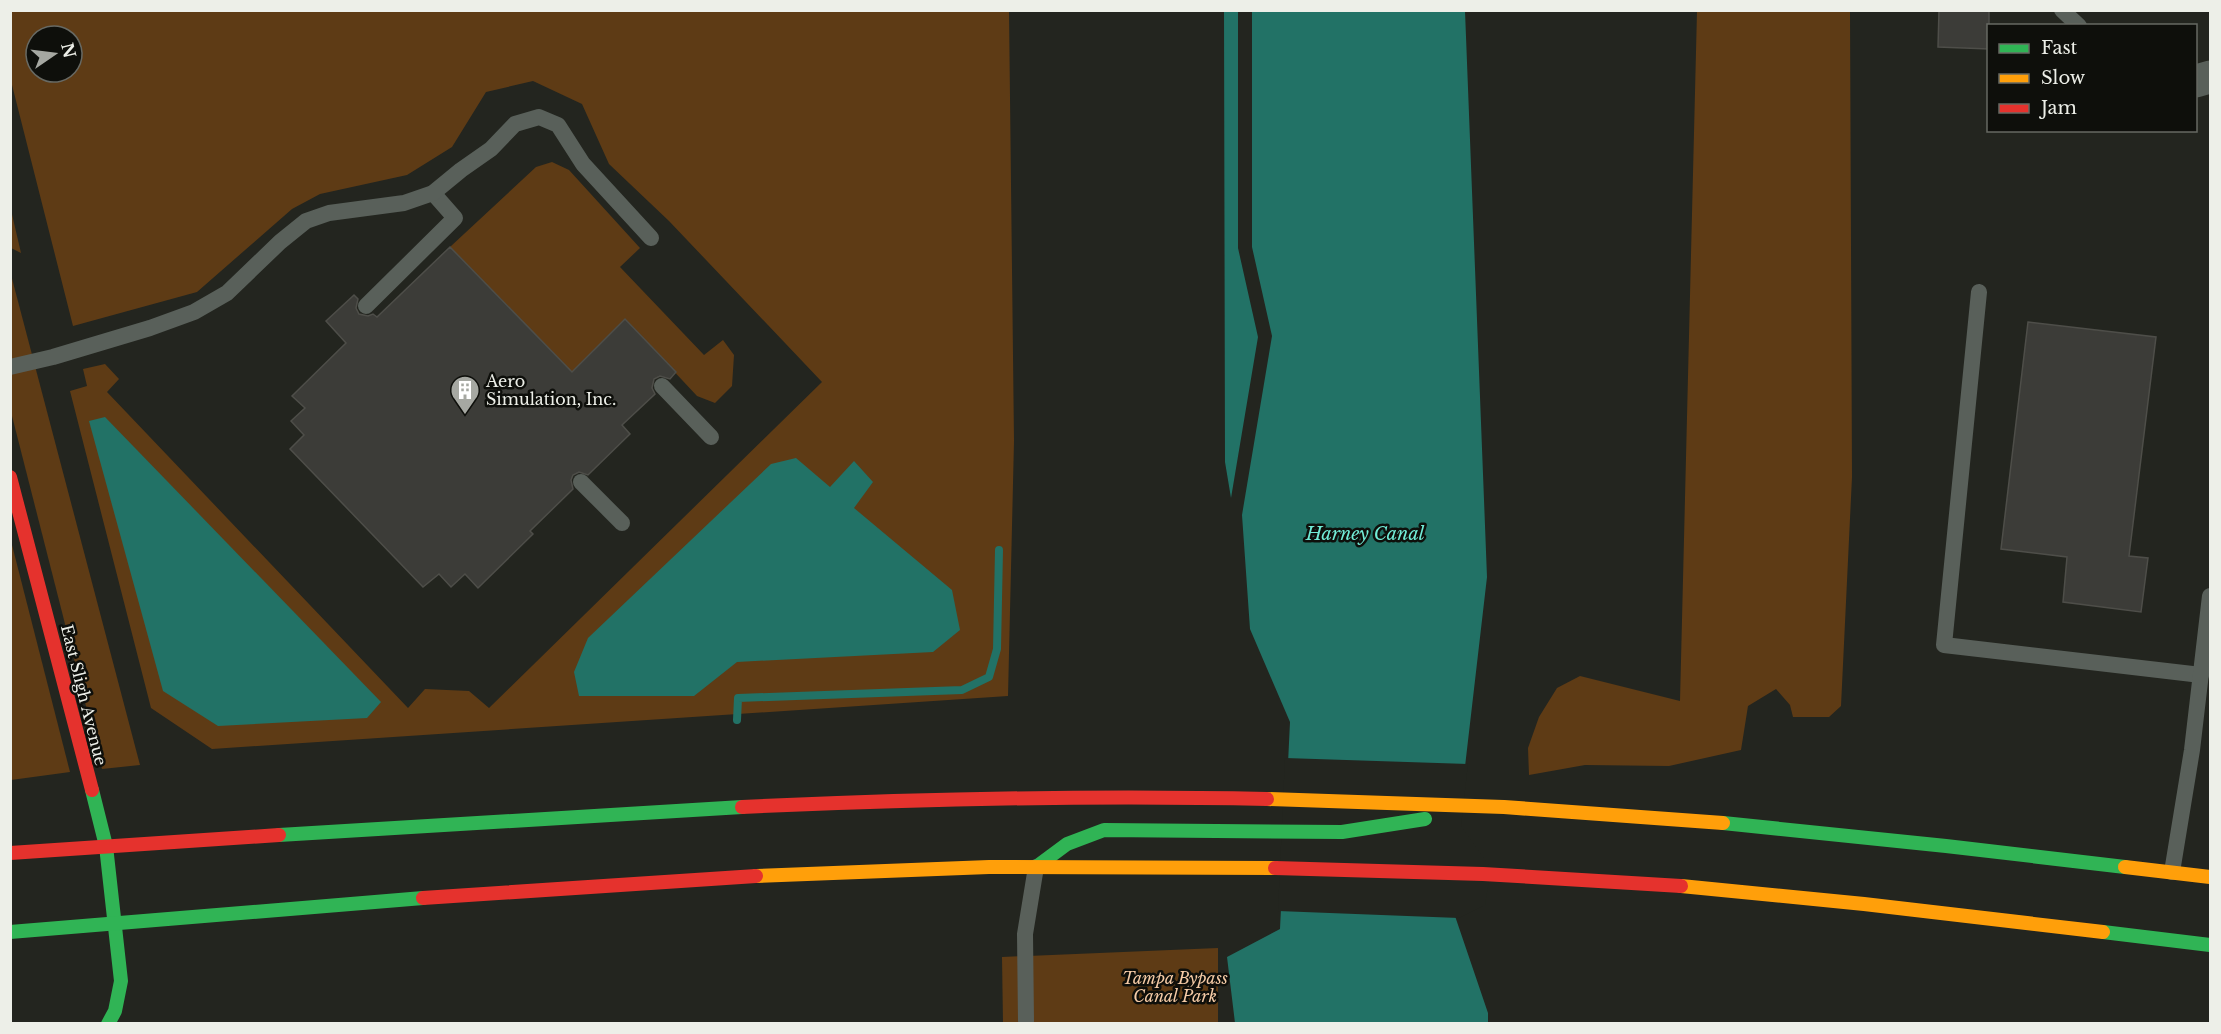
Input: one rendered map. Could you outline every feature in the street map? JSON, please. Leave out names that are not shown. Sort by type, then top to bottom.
[{"type":"main road","name":"East Sligh Avenue","points":[[10,477],[106,846],[121,981],[115,1011],[108,1023]]},
{"type":"main road","points":[[10,853],[822,802],[979,798],[1239,798],[1501,807],[1745,825],[1968,847],[2211,877]]},
{"type":"main road","points":[[1036,867],[1068,842],[1083,835],[1104,830],[1342,832],[1501,807]]},
{"type":"main road","points":[[10,932],[525,890],[831,871],[1036,867],[1235,867],[1497,874],[1746,891],[2211,945]]},
{"type":"lane","points":[[2061,10],[2077,24]]},
{"type":"lane","points":[[10,367],[53,357],[150,328],[194,312],[227,293],[280,242],[306,221],[329,213],[405,203],[433,193],[491,149],[515,124],[539,117],[558,125],[583,164],[651,238]]},
{"type":"lane","points":[[366,306],[455,218],[433,193]]},
{"type":"lane","points":[[1979,292],[1944,645],[2201,675]]},
{"type":"lane","points":[[662,386],[711,437]]},
{"type":"lane","points":[[581,482],[622,523]]},
{"type":"lane","points":[[2172,872],[2192,750],[2211,596]]},
{"type":"lane","points":[[1026,1021],[1025,934],[1036,867]]},
{"type":"green space","points":[[10,11],[1009,11],[1014,441],[1008,696],[212,749],[151,708],[70,391],[87,386],[83,369],[105,364],[119,379],[107,392],[408,708],[425,689],[469,691],[489,708],[822,382],[669,221],[609,164],[582,104],[533,81],[486,92],[452,147],[407,175],[320,194],[292,209],[197,292],[73,326],[11,81]]},
{"type":"green space","points":[[1697,11],[1850,11],[1852,477],[1841,706],[1829,717],[1793,717],[1790,705],[1776,689],[1748,706],[1741,750],[1669,766],[1585,765],[1529,775],[1528,748],[1539,717],[1557,688],[1580,676],[1680,701]]},
{"type":"green space","points":[[552,162],[569,170],[640,248],[620,267],[704,355],[723,340],[734,355],[732,386],[715,403],[697,396],[625,319],[572,372],[450,247],[536,167]]},
{"type":"green space","points":[[11,210],[21,253],[11,248]]},
{"type":"green space","points":[[10,271],[140,765],[102,769],[11,412]]},
{"type":"green space","points":[[11,541],[70,772],[11,780]]},
{"type":"green space","name":"Tampa Bypass Canal Park","points":[[1218,948],[1218,1023],[1003,1023],[1002,957]]},
{"type":"water","points":[[1224,11],[1238,11],[1238,248],[1258,337],[1231,498],[1225,462]]},
{"type":"water","name":"Harney Canal","points":[[1252,11],[1465,11],[1487,577],[1458,827],[1455,916],[1488,1013],[1488,1023],[1235,1023],[1227,957],[1280,929],[1290,722],[1250,629],[1242,515],[1272,336],[1252,247]]},
{"type":"water","points":[[105,417],[381,702],[367,718],[218,726],[163,691],[89,421]]},
{"type":"water","points":[[796,458],[830,487],[854,461],[873,482],[854,508],[952,590],[960,630],[933,652],[737,662],[694,696],[579,696],[574,672],[588,638],[771,464]]},
{"type":"pier","points":[[1285,758],[1468,764],[1461,826],[1491,868],[1485,905],[1459,918],[1278,911]]},
{"type":"building","points":[[1939,10],[1989,10],[1987,49],[1938,47]]},
{"type":"building","name":"Aero Simulation, Inc.","points":[[450,247],[572,372],[625,319],[676,372],[670,379],[660,376],[654,379],[652,388],[655,394],[622,425],[630,434],[588,475],[579,472],[573,475],[571,480],[573,489],[530,531],[533,534],[478,588],[465,574],[451,587],[439,574],[423,587],[290,449],[304,435],[291,421],[305,408],[292,396],[346,343],[326,321],[354,295],[358,299],[356,308],[359,314],[368,316],[373,314],[377,317]]},
{"type":"building","points":[[2028,322],[2156,337],[2129,556],[2148,558],[2141,612],[2063,602],[2067,557],[2001,549]]},
{"type":"waterway","points":[[737,720],[738,698],[962,690],[989,677],[997,649],[999,550]]},
{"type":"traffic: fast","points":[[92,790],[106,846],[121,981],[115,1011],[108,1024]]},
{"type":"traffic: fast","points":[[279,835],[742,807]]},
{"type":"traffic: fast","points":[[1036,867],[1067,844],[1104,830],[1342,832],[1425,819]]},
{"type":"traffic: fast","points":[[1723,823],[2125,867]]},
{"type":"traffic: fast","points":[[10,932],[423,898]]},
{"type":"traffic: fast","points":[[2103,932],[2210,945]]},
{"type":"traffic: slow","points":[[1267,799],[1504,807],[1723,823]]},
{"type":"traffic: slow","points":[[756,876],[989,867],[1275,868]]},
{"type":"traffic: slow","points":[[2125,867],[2210,877]]},
{"type":"traffic: slow","points":[[1681,886],[1864,904],[2103,932]]},
{"type":"traffic: jam","points":[[10,477],[92,790]]},
{"type":"traffic: jam","points":[[742,807],[1004,798],[1267,799]]},
{"type":"traffic: jam","points":[[10,853],[279,835]]},
{"type":"traffic: jam","points":[[1275,868],[1483,874],[1681,886]]},
{"type":"traffic: jam","points":[[423,898],[756,876]]},
{"type":"place","name":"Aero Simulation, Inc.","points":[[465,416]]}]
